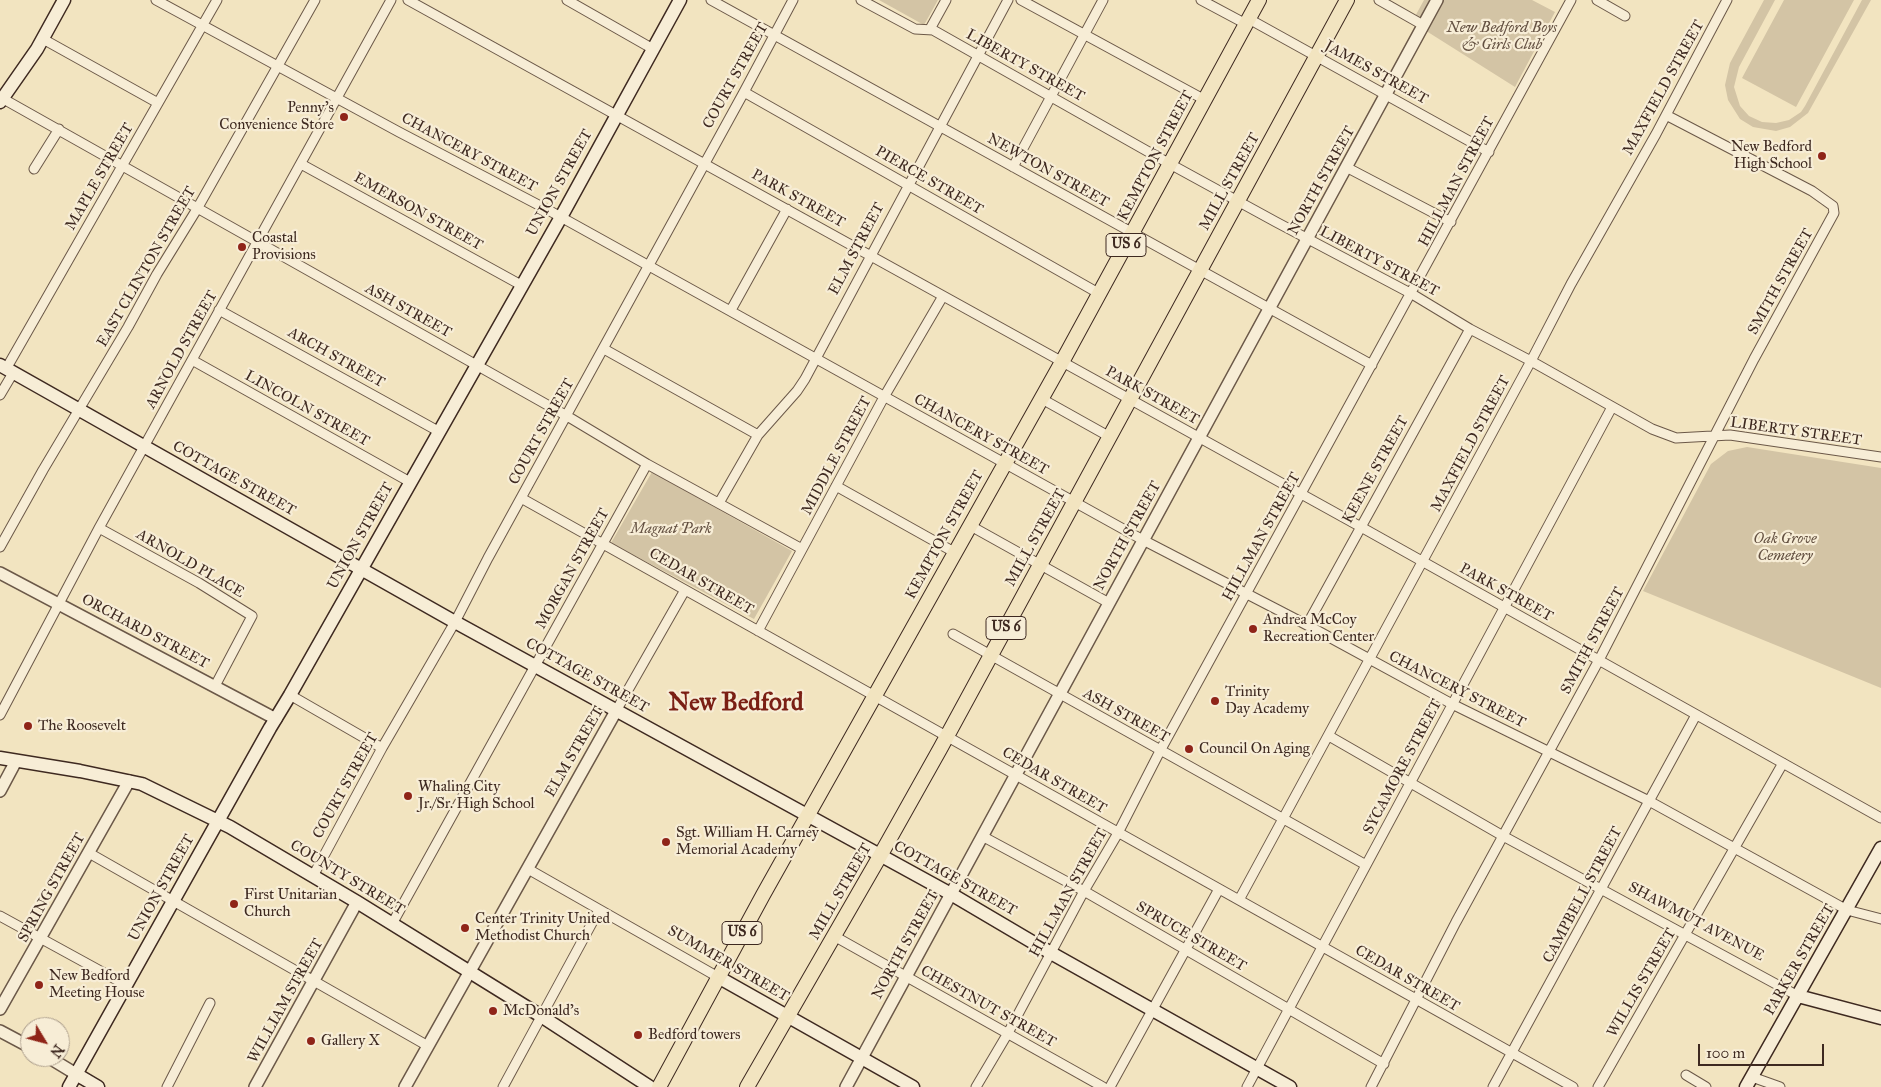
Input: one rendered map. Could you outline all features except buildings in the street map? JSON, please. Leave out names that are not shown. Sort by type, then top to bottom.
[{"type":"main road","points":[[1,99],[43,39],[64,0]]},
{"type":"main road","name":"UNION STREET","points":[[69,1087],[438,431],[561,217],[680,0]]},
{"type":"main road","name":"KEMPTON STREET","points":[[659,1087],[807,816],[969,525],[1042,399],[1260,0]]},
{"type":"main road","name":"MILL STREET","points":[[747,1087],[947,736],[1347,0]]},
{"type":"main road","name":"COTTAGE STREET","points":[[6,369],[534,666],[951,894],[1051,953],[1290,1087]]},
{"type":"main road","name":"COUNTY STREET","points":[[0,758],[129,781],[166,795],[218,821],[357,902],[541,1016],[650,1087]]},
{"type":"main road","name":"PARKER STREET","points":[[1749,1082],[1848,910],[1881,848]]},
{"type":"main road","name":"SUMMER STREET","points":[[718,977],[913,1087]]},
{"type":"main road","name":"SHAWMUT AVENUE","points":[[1798,996],[1881,1018]]},
{"type":"main road","points":[[76,1074],[98,1087]]},
{"type":"street","name":"CHANCERY STREET","points":[[156,0],[561,217],[1143,540],[1307,625],[1368,660],[1452,704],[1648,801],[1848,910],[1881,919]]},
{"type":"street","name":"MAPLE STREET","points":[[0,395],[6,369],[217,0]]},
{"type":"street","name":"EAST CLINTON STREET","points":[[0,547],[197,208],[315,0]]},
{"type":"street","name":"ARNOLD STREET","points":[[0,715],[99,528],[391,0]]},
{"type":"street","name":"PARK STREET","points":[[408,0],[1302,494],[1881,818]]},
{"type":"street","points":[[567,0],[653,49]]},
{"type":"street","name":"NEWTON STREET","points":[[711,0],[1372,365]]},
{"type":"street","name":"COURT STREET","points":[[313,876],[382,748],[455,622],[793,0]]},
{"type":"street","name":"LIBERTY STREET","points":[[861,0],[915,29],[930,29],[1170,164],[1412,294],[1470,329],[1652,429],[1682,438],[1716,435],[1772,440],[1881,458]]},
{"type":"street","points":[[930,29],[946,0]]},
{"type":"street","name":"ELM STREET","points":[[719,502],[758,435],[797,390],[816,358],[1008,0]]},
{"type":"street","points":[[1021,0],[1205,100]]},
{"type":"street","points":[[1013,167],[1103,0]]},
{"type":"street","name":"JAMES STREET","points":[[1202,0],[1316,56],[1489,152]]},
{"type":"street","points":[[1379,0],[1424,25]]},
{"type":"street","name":"NORTH STREET","points":[[846,1087],[1437,0]]},
{"type":"street","name":"HILLMAN STREET","points":[[976,1087],[1008,1033],[1084,891],[1118,833],[1160,751],[1412,294],[1571,0]]},
{"type":"street","points":[[1597,0],[1625,16]]},
{"type":"street","name":"MAXFIELD STREET","points":[[1239,900],[1423,562],[1575,276],[1666,114],[1727,0]]},
{"type":"street","points":[[43,39],[158,103]]},
{"type":"street","name":"PIERCE STREET","points":[[744,92],[1100,294]]},
{"type":"street","name":"ASH STREET","points":[[1,99],[59,129],[567,416],[647,464],[802,549]]},
{"type":"street","name":"SMITH STREET","points":[[1371,1087],[1417,1001],[1456,922],[1599,660],[1754,359],[1834,213],[1833,206],[1812,191],[1666,114]]},
{"type":"street","points":[[34,169],[59,129]]},
{"type":"street","name":"EMERSON STREET","points":[[301,164],[521,285]]},
{"type":"street","points":[[1346,167],[1450,222]]},
{"type":"street","points":[[731,310],[787,209]]},
{"type":"street","name":"MIDDLE STREET","points":[[758,631],[884,397],[943,296]]},
{"type":"street","name":"ARCH STREET","points":[[219,310],[438,431]]},
{"type":"street","name":"KEENE STREET","points":[[1307,625],[1470,329]]},
{"type":"street","points":[[604,349],[758,435]]},
{"type":"street","name":"LINCOLN STREET","points":[[192,360],[410,482]]},
{"type":"street","points":[[1042,399],[1110,437]]},
{"type":"street","name":"SYCAMORE STREET","points":[[1248,1087],[1288,1009],[1612,407]]},
{"type":"street","name":"MORGAN STREET","points":[[392,924],[647,464]]},
{"type":"street","points":[[836,486],[954,552]]},
{"type":"street","name":"CEDAR STREET","points":[[521,498],[1573,1087]]},
{"type":"street","points":[[969,525],[1109,603]]},
{"type":"street","name":"ARNOLD PLACE","points":[[99,528],[199,583],[252,616],[215,686]]},
{"type":"street","name":"ORCHARD STREET","points":[[0,573],[276,719]]},
{"type":"street","name":"ELM STREET","points":[[405,1087],[685,590]]},
{"type":"street","name":"ASH STREET","points":[[953,634],[1366,865]]},
{"type":"street","points":[[290,695],[382,748]]},
{"type":"street","name":"CAMPBELL STREET","points":[[1493,1087],[1696,715]]},
{"type":"street","points":[[1329,736],[1503,836]]},
{"type":"street","points":[[0,791],[16,761]]},
{"type":"street","name":"WILLIS STREET","points":[[1598,1087],[1783,763]]},
{"type":"street","name":"SPRING STREET","points":[[0,1010],[129,781]]},
{"type":"street","name":"SPRUCE STREET","points":[[982,836],[1084,891],[1384,1064]]},
{"type":"street","name":"SHAWMUT AVENUE","points":[[1503,836],[1798,996]]},
{"type":"street","points":[[88,853],[428,1046]]},
{"type":"street","name":"SUMMER STREET","points":[[528,869],[718,977]]},
{"type":"street","points":[[1110,1087],[1218,888]]},
{"type":"street","name":"WILLIAM STREET","points":[[255,1087],[357,902]]},
{"type":"street","points":[[503,1087],[599,910]]},
{"type":"street","points":[[0,916],[126,985]]},
{"type":"street","name":"CHESTNUT STREET","points":[[834,936],[1104,1087]]},
{"type":"street","points":[[167,1087],[210,1003]]},
{"type":"street","points":[[0,1031],[20,1042]]},
{"type":"street","points":[[64,1067],[76,1074]]},
{"type":"street","points":[[1686,1075],[1706,1087]]},
{"type":"street","points":[[1749,1082],[1780,1087]]},
{"type":"green space","points":[[879,0],[938,0],[924,25]]},
{"type":"green space","name":"New Bedford Boys & Girls Club","points":[[1424,0],[1532,0],[1555,12],[1515,87],[1412,22]]},
{"type":"green space","points":[[1764,0],[1775,0],[1739,67],[1734,87],[1740,106],[1749,116],[1762,122],[1776,123],[1789,120],[1801,112],[1862,0],[1871,0],[1808,113],[1790,127],[1776,131],[1753,127],[1740,119],[1728,100],[1725,85],[1730,63]]},
{"type":"green space","points":[[1784,0],[1854,0],[1796,107],[1742,78]]},
{"type":"green space","name":"Oak Grove Cemetery","points":[[1747,447],[1881,468],[1881,688],[1643,591],[1711,464],[1728,451]]},
{"type":"green space","name":"Magnat Park","points":[[652,472],[792,551],[754,619],[611,543]]},
{"type":"place","name":"Penny's Convenience Store","points":[[344,117]]},
{"type":"place","name":"New Bedford High School","points":[[1822,156]]},
{"type":"place","name":"Coastal Provisions","points":[[242,247]]},
{"type":"place","name":"Andrea McCoy Recreation Center","points":[[1253,629]]},
{"type":"place","name":"Trinity Day Academy","points":[[1215,701]]},
{"type":"place","name":"The Roosevelt","points":[[28,726]]},
{"type":"place","name":"Council On Aging","points":[[1189,749]]},
{"type":"place","name":"Whaling City Jr./Sr. High School","points":[[408,796]]},
{"type":"place","name":"Sgt. William H. Carney Memorial Academy","points":[[666,842]]},
{"type":"place","name":"First Unitarian Church","points":[[234,904]]},
{"type":"place","name":"Center Trinity United Methodist Church","points":[[465,928]]},
{"type":"place","name":"New Bedford Meeting House","points":[[39,985]]},
{"type":"place","name":"McDonald's","points":[[493,1011]]},
{"type":"place","name":"Bedford towers","points":[[638,1035]]},
{"type":"place","name":"Gallery X","points":[[311,1041]]},
{"type":"district","name":"New Bedford","points":[[736,704]]}]
